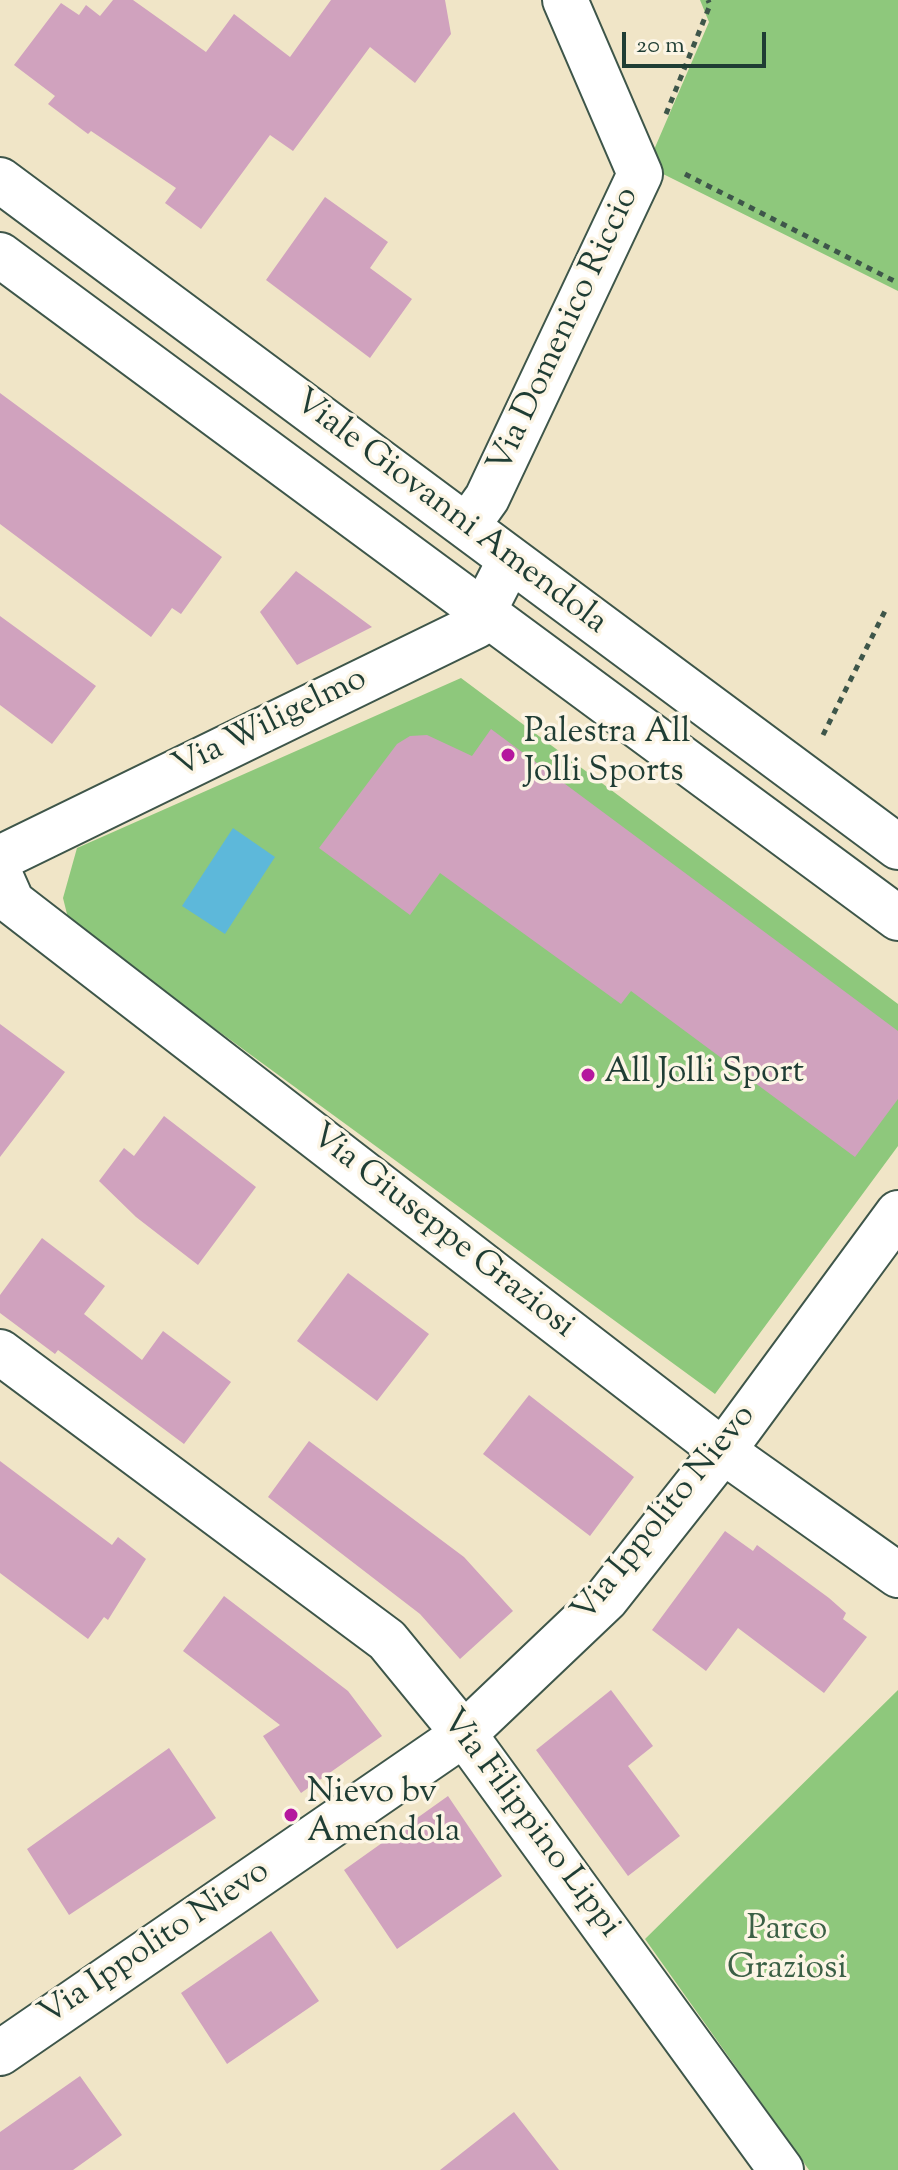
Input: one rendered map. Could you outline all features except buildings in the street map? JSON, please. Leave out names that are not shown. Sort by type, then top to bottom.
[{"type":"street","name":"Via Domenico Riccio","points":[[467,526],[487,498],[640,174],[565,0]]},
{"type":"street","name":"Viale Giovanni Amendola","points":[[0,180],[898,847]]},
{"type":"street","name":"Viale Giovanni Amendola","points":[[0,255],[480,618],[898,918]]},
{"type":"street","points":[[480,618],[510,560]]},
{"type":"street","name":"Via Wiligelmo","points":[[0,858],[480,618]]},
{"type":"street","name":"Via Giuseppe Graziosi","points":[[0,875],[12,902],[723,1451],[898,1575]]},
{"type":"street","name":"Via Ippolito Nievo","points":[[0,2053],[464,1734],[606,1599],[723,1451],[898,1213]]},
{"type":"street","name":"Via Filippino Lippi","points":[[0,1352],[387,1640],[464,1734],[781,2170]]},
{"type":"path","points":[[660,128],[710,2]]},
{"type":"path","points":[[676,170],[898,283]]},
{"type":"path","points":[[818,745],[887,607]]},
{"type":"green space","points":[[700,0],[898,0],[898,291],[647,166],[709,22]]},
{"type":"green space","name":"All Jolli Sport","points":[[461,678],[898,1004],[898,1146],[715,1394],[69,922],[63,898],[77,848]]},
{"type":"green space","name":"Parco Graziosi","points":[[898,1690],[898,2170],[809,2170],[645,1939]]},
{"type":"water","points":[[233,828],[275,857],[225,934],[182,906]]},
{"type":"place","name":"Palestra All Jolli Sports","points":[[508,755]]},
{"type":"place","name":"All Jolli Sport","points":[[588,1075]]},
{"type":"place","name":"Nievo bv Amendola","points":[[291,1815]]}]
